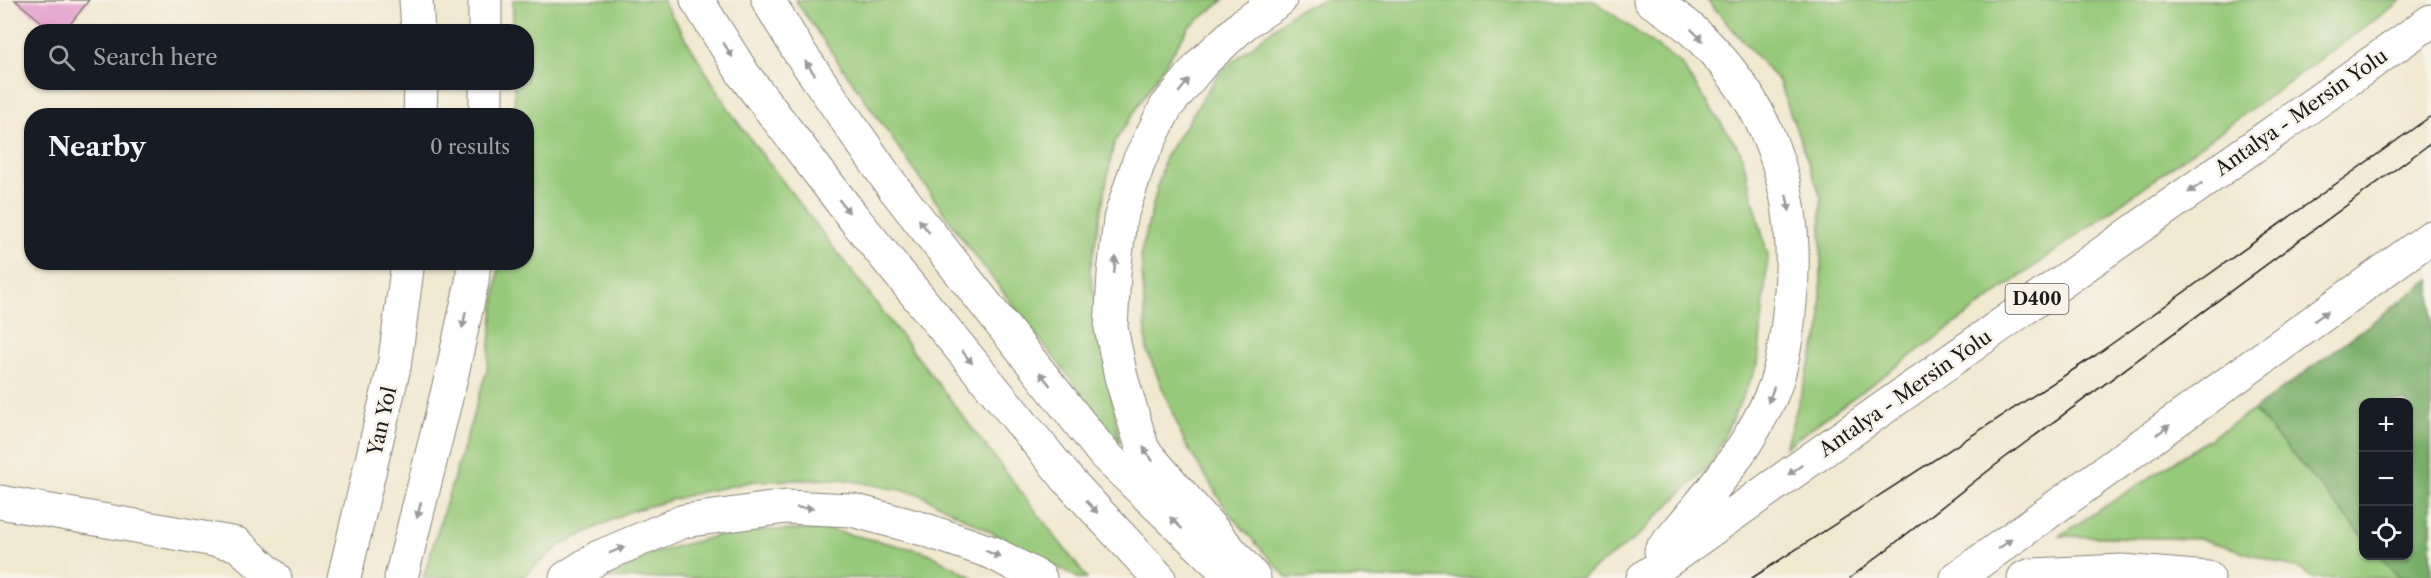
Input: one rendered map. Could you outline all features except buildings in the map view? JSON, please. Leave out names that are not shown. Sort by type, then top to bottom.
[{"type":"main road","points":[[416,0],[418,24]]},
{"type":"main road","points":[[485,0],[485,24]]},
{"type":"main road","points":[[697,0],[744,75],[856,221],[1070,482],[1159,578]]},
{"type":"main road","points":[[768,0],[798,50],[893,187],[1104,454],[1233,578]]},
{"type":"main road","points":[[1254,578],[1143,450],[1121,377],[1111,328],[1120,219],[1139,161],[1166,107],[1203,62],[1245,22],[1280,0]]},
{"type":"main road","points":[[1641,578],[1724,476],[1762,415],[1772,394],[1787,332],[1793,278],[1792,222],[1779,162],[1758,112],[1725,63],[1690,28],[1650,0]]},
{"type":"main road","name":"Antalya - Mersin Yolu","points":[[1641,578],[2431,21]]},
{"type":"main road","points":[[420,108],[421,90]]},
{"type":"main road","points":[[486,90],[486,108]]},
{"type":"main road","points":[[1957,578],[2431,237]]},
{"type":"main road","name":"Yan Yol","points":[[344,578],[394,367],[407,270]]},
{"type":"main road","points":[[401,578],[451,378],[473,270]]},
{"type":"main road","points":[[0,502],[237,544],[275,578]]},
{"type":"main road","points":[[566,578],[599,557],[684,521],[786,507],[852,510],[923,529],[993,553],[1040,578]]},
{"type":"main road","points":[[2024,578],[2032,575],[2122,571],[2208,578]]},
{"type":"green space","points":[[513,0],[662,0],[735,119],[1087,578],[1078,578],[917,493],[841,479],[755,481],[693,494],[628,512],[561,545],[521,578],[423,578],[487,370],[498,270],[534,270],[534,108],[515,108],[514,90],[534,90],[534,24],[513,24]]},
{"type":"green space","points":[[795,0],[1224,0],[1189,27],[1114,143],[1090,270],[1120,443],[966,244]]},
{"type":"green space","points":[[1323,0],[1593,0],[1680,63],[1741,152],[1768,256],[1758,364],[1712,462],[1636,538],[1581,578],[1287,578],[1227,511],[1185,443],[1147,351],[1141,253],[1165,157],[1219,73],[1295,11]]},
{"type":"green space","points":[[1707,0],[2402,0],[1785,447],[1821,328],[1821,197],[1779,82]]},
{"type":"green space","points":[[2431,279],[2431,578],[2400,578],[2384,560],[2413,560],[2413,398],[2359,398],[2359,531],[2254,410]]},
{"type":"green space","points":[[2254,410],[2359,531],[2359,560],[2384,560],[2400,578],[2312,578],[2300,569],[2201,539],[2059,536]]},
{"type":"green space","points":[[826,529],[926,552],[974,578],[607,578],[653,553],[734,531]]},
{"type":"tram line","points":[[1752,578],[2096,355],[2431,116]]},
{"type":"tram line","points":[[1850,578],[2006,457],[2431,143]]}]
